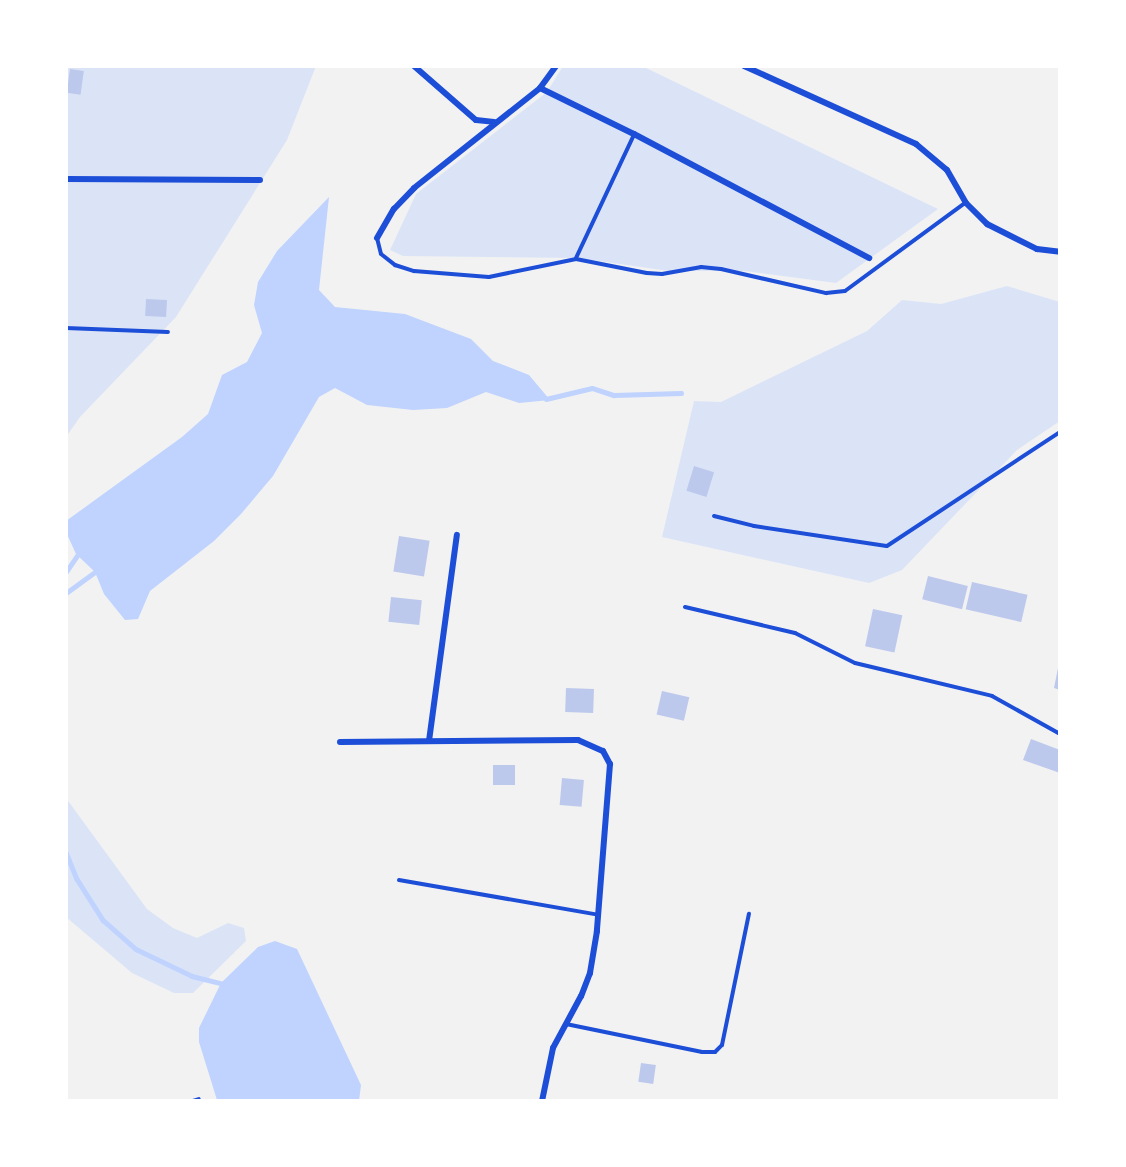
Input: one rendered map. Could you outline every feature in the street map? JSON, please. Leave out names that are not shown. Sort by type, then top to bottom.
[{"type":"street","points":[[414,66],[476,120],[495,122]]},
{"type":"street","points":[[377,238],[394,209],[414,188],[540,88],[556,66]]},
{"type":"street","points":[[744,66],[916,144],[947,170],[966,203],[987,224],[1012,239],[1037,249],[1060,252]]},
{"type":"street","points":[[540,88],[634,134],[869,258]]},
{"type":"street","points":[[66,179],[260,180]]},
{"type":"street","points":[[429,741],[457,535]]},
{"type":"street","points":[[340,742],[578,740],[603,751],[610,764],[598,915],[590,973],[581,996],[553,1048],[542,1101]]},
{"type":"lane","points":[[576,259],[634,134]]},
{"type":"lane","points":[[377,238],[381,254],[396,265],[414,271],[489,277],[576,259],[662,274],[700,267],[826,293],[845,291],[966,203]]},
{"type":"lane","points":[[66,328],[168,332]]},
{"type":"lane","points":[[714,516],[754,526],[887,546],[1060,432]]},
{"type":"lane","points":[[685,607],[795,633],[855,663],[992,696],[1060,734]]},
{"type":"lane","points":[[399,880],[598,915]]},
{"type":"lane","points":[[565,1024],[702,1052],[716,1052],[722,1045],[749,914]]},
{"type":"lane","points":[[193,1101],[198,1099]]},
{"type":"shaded area","points":[[66,66],[316,66],[287,140],[176,317],[80,417],[66,437]]},
{"type":"shaded area","points":[[563,66],[642,66],[938,209],[836,283],[744,271],[669,271],[578,258],[403,256],[390,250],[416,194],[547,92]]},
{"type":"shaded area","points":[[1007,286],[1060,302],[1060,421],[1017,450],[902,570],[869,583],[662,537],[694,401],[721,402],[867,331],[902,300],[941,304]]},
{"type":"shaded area","points":[[66,798],[147,909],[173,928],[197,938],[228,923],[244,928],[246,941],[193,993],[174,993],[132,973],[66,917]]},
{"type":"water","points":[[329,197],[319,290],[335,307],[405,314],[471,339],[493,361],[529,375],[550,400],[519,403],[486,392],[447,408],[413,410],[367,405],[335,388],[319,397],[273,476],[241,514],[214,541],[150,591],[138,619],[125,620],[104,594],[95,572],[76,554],[66,532],[66,521],[182,437],[208,414],[222,375],[247,362],[262,333],[254,305],[258,282],[277,251]]},
{"type":"water","points":[[275,941],[297,949],[361,1085],[359,1101],[217,1100],[199,1042],[199,1028],[221,983],[258,947]]},
{"type":"building","points":[[70,69],[84,71],[81,95],[67,93]]},
{"type":"building","points":[[146,299],[167,300],[166,317],[145,316]]},
{"type":"building","points":[[694,466],[714,472],[706,497],[686,491]]},
{"type":"building","points":[[399,536],[430,541],[424,576],[393,572]]},
{"type":"building","points":[[928,576],[968,586],[962,609],[922,599]]},
{"type":"building","points":[[972,582],[1028,595],[1021,622],[966,609]]},
{"type":"building","points":[[391,597],[422,600],[419,625],[388,622]]},
{"type":"building","points":[[873,609],[902,615],[894,652],[865,646]]},
{"type":"building","points":[[1060,663],[1060,690],[1054,688]]},
{"type":"building","points":[[566,688],[594,689],[593,713],[565,712]]},
{"type":"building","points":[[662,691],[689,697],[684,721],[657,714]]},
{"type":"building","points":[[1031,739],[1060,750],[1060,773],[1023,760]]},
{"type":"building","points":[[493,765],[515,765],[515,785],[493,785]]},
{"type":"building","points":[[562,778],[584,780],[582,807],[560,805]]},
{"type":"building","points":[[641,1063],[656,1065],[653,1084],[638,1082]]},
{"type":"waterway","points":[[546,399],[592,388],[614,395],[681,393]]},
{"type":"waterway","points":[[66,572],[81,550]]},
{"type":"waterway","points":[[66,593],[95,572]]},
{"type":"waterway","points":[[66,852],[77,879],[103,920],[136,949],[192,976],[221,983]]}]
